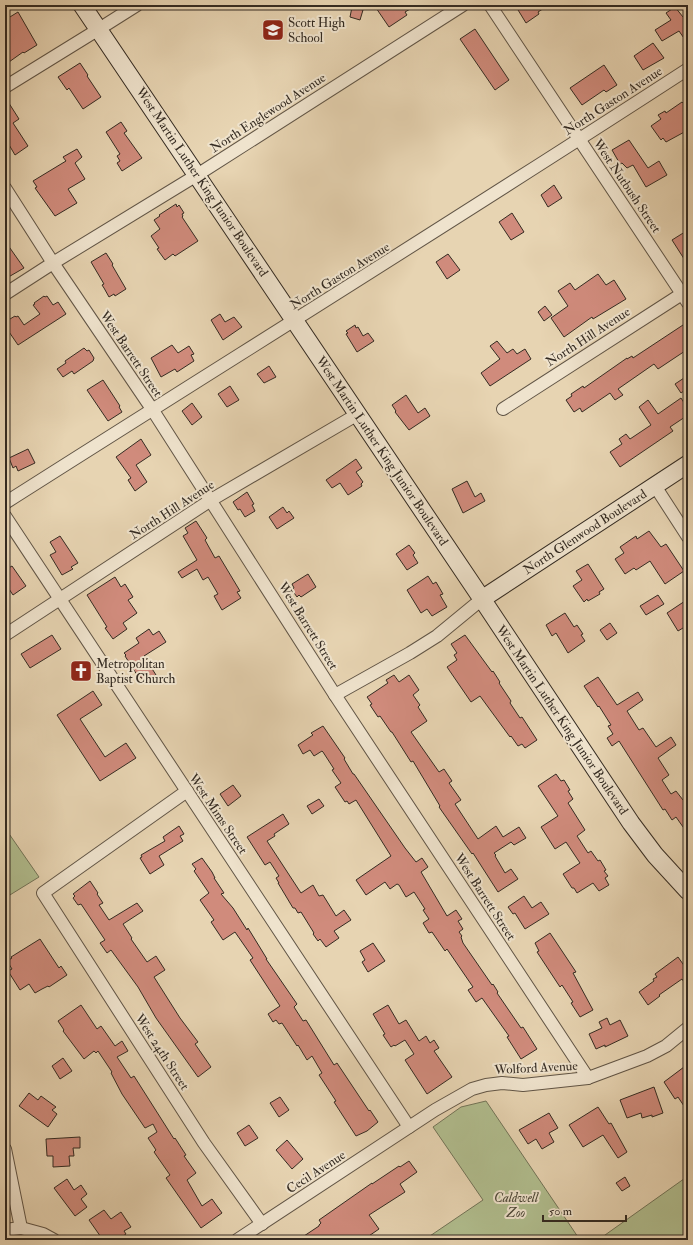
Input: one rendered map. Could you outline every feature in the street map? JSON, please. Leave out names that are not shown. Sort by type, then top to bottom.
[{"type":"main road","name":"West Martin Luther King Junior Boulevard","points":[[82,5],[358,414],[631,823],[655,855],[688,891]]},
{"type":"main road","name":"North Glenwood Boulevard","points":[[482,599],[688,464]]},
{"type":"street","points":[[5,87],[137,5]]},
{"type":"street","name":"North Englewood Avenue","points":[[5,294],[197,175],[463,5]]},
{"type":"street","name":"West Nutbush Street","points":[[490,5],[686,295]]},
{"type":"street","name":"North Gaston Avenue","points":[[5,503],[580,140],[688,69]]},
{"type":"street","name":"West Barrett Street","points":[[5,188],[53,263],[152,409],[335,695],[588,1078]]},
{"type":"street","name":"North Hill Avenue","points":[[503,409],[686,295]]},
{"type":"street","name":"North Hill Avenue","points":[[5,635],[211,500],[358,414]]},
{"type":"street","points":[[654,486],[688,537]]},
{"type":"street","name":"West Mims Street","points":[[5,516],[409,1127]]},
{"type":"street","points":[[335,695],[437,636],[482,599]]},
{"type":"street","name":"West 24th Street","points":[[186,791],[42,893],[204,1143],[262,1224]]},
{"type":"street","name":"Wolford Avenue","points":[[409,1127],[434,1110],[472,1088],[502,1083],[523,1084],[588,1078],[647,1056],[666,1046],[688,1028]]},
{"type":"street","name":"Cecil Avenue","points":[[237,1240],[409,1127]]},
{"type":"street","points":[[5,1149],[21,1228]]},
{"type":"street","points":[[5,1230],[21,1228],[43,1234],[54,1240]]},
{"type":"green space","points":[[5,828],[39,877],[5,898]]},
{"type":"green space","name":"Caldwell Zoo","points":[[486,1101],[580,1240],[424,1240],[483,1200],[433,1127],[461,1107]]},
{"type":"green space","points":[[688,1176],[688,1240],[598,1240]]},
{"type":"building","points":[[374,5],[417,5],[405,12],[407,15],[389,27]]},
{"type":"building","points":[[515,5],[549,5],[538,12],[539,14],[526,23]]},
{"type":"building","points":[[352,7],[363,10],[360,20],[350,17]]},
{"type":"building","points":[[675,7],[683,17],[688,13],[688,44],[679,31],[662,41],[655,30],[671,20],[666,13]]},
{"type":"building","points":[[18,12],[37,45],[24,53],[23,52],[9,62],[8,60],[5,61],[5,20]]},
{"type":"building","points":[[475,29],[509,80],[495,90],[460,39]]},
{"type":"building","points":[[653,43],[664,58],[643,70],[634,56]]},
{"type":"building","points":[[80,63],[101,97],[83,109],[69,88],[67,90],[58,77]]},
{"type":"building","points":[[604,65],[617,85],[606,92],[604,90],[582,105],[570,88]]},
{"type":"building","points":[[5,97],[19,119],[13,123],[28,146],[15,155],[5,138]]},
{"type":"building","points":[[682,102],[685,105],[688,103],[688,130],[666,142],[663,138],[661,140],[651,126],[661,119],[658,115],[665,111],[666,113]]},
{"type":"building","points":[[121,122],[127,131],[124,133],[142,158],[122,171],[117,163],[120,161],[117,156],[120,154],[106,132]]},
{"type":"building","points":[[629,140],[648,168],[659,161],[667,175],[646,187],[633,165],[627,168],[622,163],[620,164],[612,150]]},
{"type":"building","points":[[77,149],[82,157],[75,163],[85,179],[68,189],[77,203],[55,216],[35,188],[37,187],[33,181],[66,161],[63,157]]},
{"type":"building","points":[[554,185],[562,198],[548,207],[541,195]]},
{"type":"building","points":[[176,204],[177,207],[179,205],[184,213],[182,214],[182,217],[198,241],[175,256],[173,254],[165,260],[157,249],[159,248],[151,236],[160,229],[154,220]]},
{"type":"building","points":[[512,213],[524,232],[511,240],[499,222]]},
{"type":"building","points":[[688,230],[688,265],[672,240]]},
{"type":"building","points":[[5,241],[24,268],[5,279]]},
{"type":"building","points":[[106,253],[126,289],[115,296],[114,294],[109,297],[102,285],[104,284],[91,262]]},
{"type":"building","points":[[448,254],[460,270],[447,279],[436,262]]},
{"type":"building","points":[[598,274],[606,285],[614,280],[626,299],[593,319],[592,317],[564,337],[551,318],[568,306],[558,291],[570,283],[575,290]]},
{"type":"building","points":[[44,296],[47,296],[53,305],[58,302],[66,314],[18,345],[5,326],[5,322],[15,316],[18,316],[24,325],[40,314],[33,305]]},
{"type":"building","points":[[545,306],[552,315],[544,321],[538,312]]},
{"type":"building","points":[[220,314],[225,322],[234,317],[242,327],[223,340],[211,320]]},
{"type":"building","points":[[355,325],[356,328],[358,327],[363,336],[368,333],[374,341],[357,352],[346,334],[348,333],[346,331]]},
{"type":"building","points":[[683,325],[688,334],[684,339],[688,345],[688,349],[658,369],[654,364],[618,389],[623,395],[615,400],[610,393],[582,412],[580,408],[574,412],[566,400],[572,396],[571,394],[583,386],[584,388],[627,358],[632,356],[633,358]]},
{"type":"building","points":[[497,341],[507,353],[513,349],[517,354],[525,349],[531,359],[490,386],[481,373],[500,359],[490,346]]},
{"type":"building","points":[[172,345],[178,353],[189,346],[194,354],[191,355],[194,361],[177,372],[175,369],[161,377],[151,358]]},
{"type":"building","points":[[84,348],[87,351],[89,350],[94,358],[93,361],[74,374],[72,371],[63,377],[57,369],[66,363],[65,361]]},
{"type":"building","points":[[269,366],[276,377],[264,383],[257,374]]},
{"type":"building","points":[[684,378],[688,384],[688,388],[681,393],[675,384]]},
{"type":"building","points":[[103,380],[120,406],[119,407],[122,412],[108,421],[87,390]]},
{"type":"building","points":[[230,386],[239,400],[227,407],[218,394]]},
{"type":"building","points":[[406,395],[418,413],[425,408],[430,416],[409,430],[395,412],[396,411],[392,405]]},
{"type":"building","points":[[681,398],[688,409],[688,415],[670,427],[673,431],[620,467],[610,452],[622,444],[619,439],[626,434],[630,439],[651,425],[639,407],[648,400],[658,414]]},
{"type":"building","points":[[192,403],[202,417],[192,425],[182,411]]},
{"type":"building","points":[[141,439],[151,455],[136,465],[147,482],[135,491],[128,480],[131,478],[116,457]]},
{"type":"building","points":[[28,449],[35,463],[18,471],[16,466],[13,468],[9,458]]},
{"type":"building","points":[[356,459],[362,468],[356,472],[363,482],[361,484],[362,486],[348,495],[340,483],[332,488],[326,480]]},
{"type":"building","points":[[467,481],[475,497],[481,493],[485,501],[463,513],[452,489]]},
{"type":"building","points":[[247,492],[254,504],[252,505],[255,511],[245,517],[233,502]]},
{"type":"building","points":[[283,507],[287,513],[289,511],[294,518],[277,529],[269,517]]},
{"type":"building","points":[[196,521],[207,538],[205,540],[215,558],[219,556],[240,591],[237,592],[241,598],[222,610],[214,596],[218,594],[208,577],[203,580],[197,569],[182,578],[178,572],[197,560],[183,536],[188,533],[185,528]]},
{"type":"building","points":[[649,531],[661,547],[666,544],[684,571],[665,584],[650,561],[636,570],[634,568],[625,574],[615,559],[624,553],[620,547],[636,536],[637,539]]},
{"type":"building","points":[[60,536],[78,563],[71,567],[73,569],[62,575],[50,555],[56,552],[50,542]]},
{"type":"building","points":[[409,545],[415,553],[413,555],[418,563],[407,570],[396,554]]},
{"type":"building","points":[[588,564],[604,589],[599,592],[600,594],[588,601],[587,599],[584,602],[573,586],[582,580],[576,571]]},
{"type":"building","points":[[12,566],[26,586],[13,595],[5,583],[5,570]]},
{"type":"building","points":[[308,574],[316,587],[301,597],[299,595],[297,597],[292,590],[294,588],[292,584]]},
{"type":"building","points":[[428,576],[433,584],[436,582],[443,594],[440,595],[447,607],[432,616],[427,609],[421,613],[407,590]]},
{"type":"building","points":[[115,577],[121,587],[125,584],[133,597],[128,600],[137,613],[123,623],[127,629],[113,639],[105,628],[107,627],[87,595]]},
{"type":"building","points":[[658,595],[664,604],[646,615],[640,606]]},
{"type":"building","points":[[688,599],[688,625],[678,631],[667,613]]},
{"type":"building","points":[[565,613],[574,627],[577,625],[583,634],[581,635],[585,641],[568,653],[556,633],[552,636],[546,625]]},
{"type":"building","points":[[610,623],[617,633],[607,640],[600,630]]},
{"type":"building","points":[[149,629],[153,635],[159,631],[166,642],[144,656],[156,675],[144,682],[141,677],[139,678],[124,653],[139,643],[136,638]]},
{"type":"building","points":[[52,635],[61,649],[30,668],[21,654]]},
{"type":"building","points":[[465,635],[492,672],[493,671],[511,701],[510,703],[520,718],[522,717],[537,740],[525,748],[522,744],[518,746],[511,736],[510,737],[480,696],[471,702],[447,667],[457,660],[454,655],[457,653],[451,644]]},
{"type":"building","points":[[394,675],[399,682],[409,675],[419,690],[413,695],[420,705],[418,707],[427,721],[411,732],[439,772],[444,769],[452,781],[449,783],[461,800],[455,804],[478,839],[496,826],[503,837],[519,827],[526,838],[514,845],[511,842],[494,853],[505,873],[511,869],[518,879],[498,892],[473,853],[472,854],[439,807],[440,806],[413,761],[411,762],[392,732],[380,716],[378,717],[370,705],[372,704],[367,697],[388,683],[386,680]]},
{"type":"building","points":[[598,677],[617,705],[638,692],[643,700],[627,711],[639,730],[643,728],[656,747],[671,737],[676,745],[658,758],[669,775],[662,780],[671,794],[676,791],[683,800],[688,797],[688,834],[676,817],[672,820],[665,809],[663,810],[619,741],[612,746],[607,738],[613,734],[608,726],[611,725],[584,686]]},
{"type":"building","points":[[93,691],[102,705],[80,719],[105,757],[126,743],[136,758],[100,781],[57,715]]},
{"type":"building","points":[[323,726],[345,758],[344,759],[353,774],[405,848],[416,862],[422,858],[428,867],[421,872],[447,916],[456,910],[462,919],[458,921],[463,929],[459,932],[462,936],[463,943],[537,1049],[521,1059],[507,1037],[509,1036],[482,998],[476,1002],[468,990],[473,987],[447,949],[445,951],[432,932],[429,933],[423,923],[429,919],[423,910],[425,909],[414,892],[406,897],[399,885],[397,884],[390,889],[385,882],[366,895],[356,880],[391,856],[356,800],[349,804],[347,801],[345,802],[335,787],[341,783],[332,770],[334,769],[323,752],[322,751],[314,756],[310,750],[303,754],[298,745],[313,735],[311,733]]},
{"type":"building","points":[[556,774],[561,781],[564,780],[570,790],[568,791],[573,799],[568,803],[585,830],[577,836],[588,853],[591,851],[598,861],[600,860],[606,870],[604,871],[608,876],[605,878],[609,885],[599,891],[593,883],[577,893],[574,888],[572,888],[563,874],[580,863],[566,842],[555,849],[541,827],[558,816],[538,786]]},
{"type":"building","points":[[233,785],[241,796],[228,806],[220,794]]},
{"type":"building","points":[[319,799],[324,806],[312,814],[307,806]]},
{"type":"building","points":[[283,814],[289,824],[274,834],[275,836],[267,841],[301,893],[313,885],[319,896],[323,895],[336,916],[344,910],[351,920],[334,931],[339,938],[326,947],[320,939],[318,941],[313,934],[314,933],[301,912],[298,913],[295,908],[293,908],[278,883],[276,878],[279,876],[270,862],[265,865],[247,837]]},
{"type":"building","points":[[179,826],[184,834],[180,836],[183,841],[159,856],[164,865],[150,874],[140,858],[142,857],[141,855],[165,841],[163,837]]},
{"type":"building","points":[[202,858],[224,893],[221,894],[233,908],[247,930],[248,928],[266,959],[297,1004],[294,1007],[303,1021],[306,1020],[334,1065],[337,1063],[378,1122],[367,1131],[356,1136],[319,1075],[322,1073],[312,1056],[307,1060],[282,1023],[279,1024],[276,1020],[273,1022],[268,1014],[280,1006],[250,960],[253,958],[235,932],[223,940],[211,922],[214,920],[200,900],[209,893],[194,871],[196,869],[192,864]]},
{"type":"building","points":[[90,881],[103,903],[99,905],[109,920],[137,903],[143,911],[123,924],[132,938],[131,939],[147,962],[156,956],[165,970],[154,977],[180,1018],[198,1042],[195,1044],[211,1067],[198,1077],[156,1018],[138,987],[111,950],[107,953],[100,943],[105,940],[81,904],[78,905],[73,898],[75,896],[73,894]]},
{"type":"building","points":[[524,896],[532,908],[541,902],[549,914],[525,929],[515,913],[513,914],[508,907]]},
{"type":"building","points":[[550,933],[576,972],[573,973],[593,1010],[580,1017],[571,1003],[573,1002],[562,985],[560,987],[537,952],[539,951],[535,943]]},
{"type":"building","points":[[40,939],[59,968],[61,966],[67,975],[49,987],[48,986],[35,993],[29,984],[20,990],[8,971],[12,969],[7,961]]},
{"type":"building","points":[[373,943],[385,961],[368,972],[362,962],[365,960],[360,951]]},
{"type":"building","points":[[678,957],[688,971],[688,988],[682,979],[659,995],[660,996],[648,1005],[639,992],[654,981],[653,979],[657,977],[655,974]]},
{"type":"building","points":[[81,1005],[97,1029],[101,1026],[115,1046],[122,1041],[128,1051],[117,1057],[131,1078],[134,1076],[174,1139],[175,1138],[186,1155],[184,1156],[196,1173],[187,1180],[202,1206],[212,1199],[222,1213],[201,1228],[166,1178],[170,1175],[154,1152],[156,1150],[148,1138],[157,1132],[153,1124],[145,1128],[122,1094],[111,1073],[112,1072],[98,1051],[96,1053],[94,1051],[84,1059],[63,1031],[64,1030],[58,1021]]},
{"type":"building","points":[[388,1005],[399,1024],[406,1020],[419,1041],[426,1036],[430,1043],[434,1040],[439,1048],[434,1051],[452,1077],[427,1094],[405,1060],[414,1054],[405,1040],[391,1047],[383,1035],[385,1034],[373,1014]]},
{"type":"building","points":[[607,1018],[610,1025],[620,1020],[628,1036],[605,1047],[605,1045],[596,1049],[589,1034],[602,1028],[599,1022]]},
{"type":"building","points":[[63,1058],[72,1071],[60,1079],[52,1066]]},
{"type":"building","points":[[684,1067],[685,1069],[688,1067],[688,1112],[678,1097],[675,1099],[664,1082]]},
{"type":"building","points":[[654,1087],[663,1113],[652,1117],[652,1115],[642,1118],[641,1113],[627,1118],[620,1100]]},
{"type":"building","points":[[29,1093],[38,1100],[41,1096],[56,1107],[52,1110],[57,1114],[48,1127],[19,1106]]},
{"type":"building","points":[[280,1097],[289,1110],[279,1117],[270,1103]]},
{"type":"building","points":[[598,1107],[609,1124],[611,1123],[627,1152],[618,1158],[603,1135],[583,1147],[569,1125]]},
{"type":"building","points":[[549,1113],[558,1128],[549,1133],[554,1142],[542,1149],[536,1139],[528,1144],[519,1130]]},
{"type":"building","points":[[249,1125],[258,1138],[245,1146],[237,1133]]},
{"type":"building","points":[[80,1137],[80,1148],[73,1148],[74,1156],[69,1156],[70,1166],[53,1167],[53,1156],[47,1156],[46,1139]]},
{"type":"building","points":[[287,1140],[303,1159],[292,1169],[276,1150]]},
{"type":"building","points":[[409,1161],[417,1172],[400,1184],[405,1192],[369,1215],[379,1229],[363,1240],[298,1240],[319,1226],[321,1223],[319,1220],[372,1183]]},
{"type":"building","points":[[625,1177],[630,1186],[622,1191],[616,1183]]},
{"type":"building","points":[[67,1179],[74,1190],[81,1185],[87,1194],[81,1199],[87,1207],[75,1216],[54,1188]]},
{"type":"building","points":[[104,1210],[111,1219],[121,1212],[131,1227],[124,1231],[126,1234],[117,1240],[103,1240],[89,1220]]},
{"type":"place","name":"Scott High School","points":[[273,30]]},
{"type":"place","name":"Metropolitan Baptist Church","points":[[81,671]]}]
